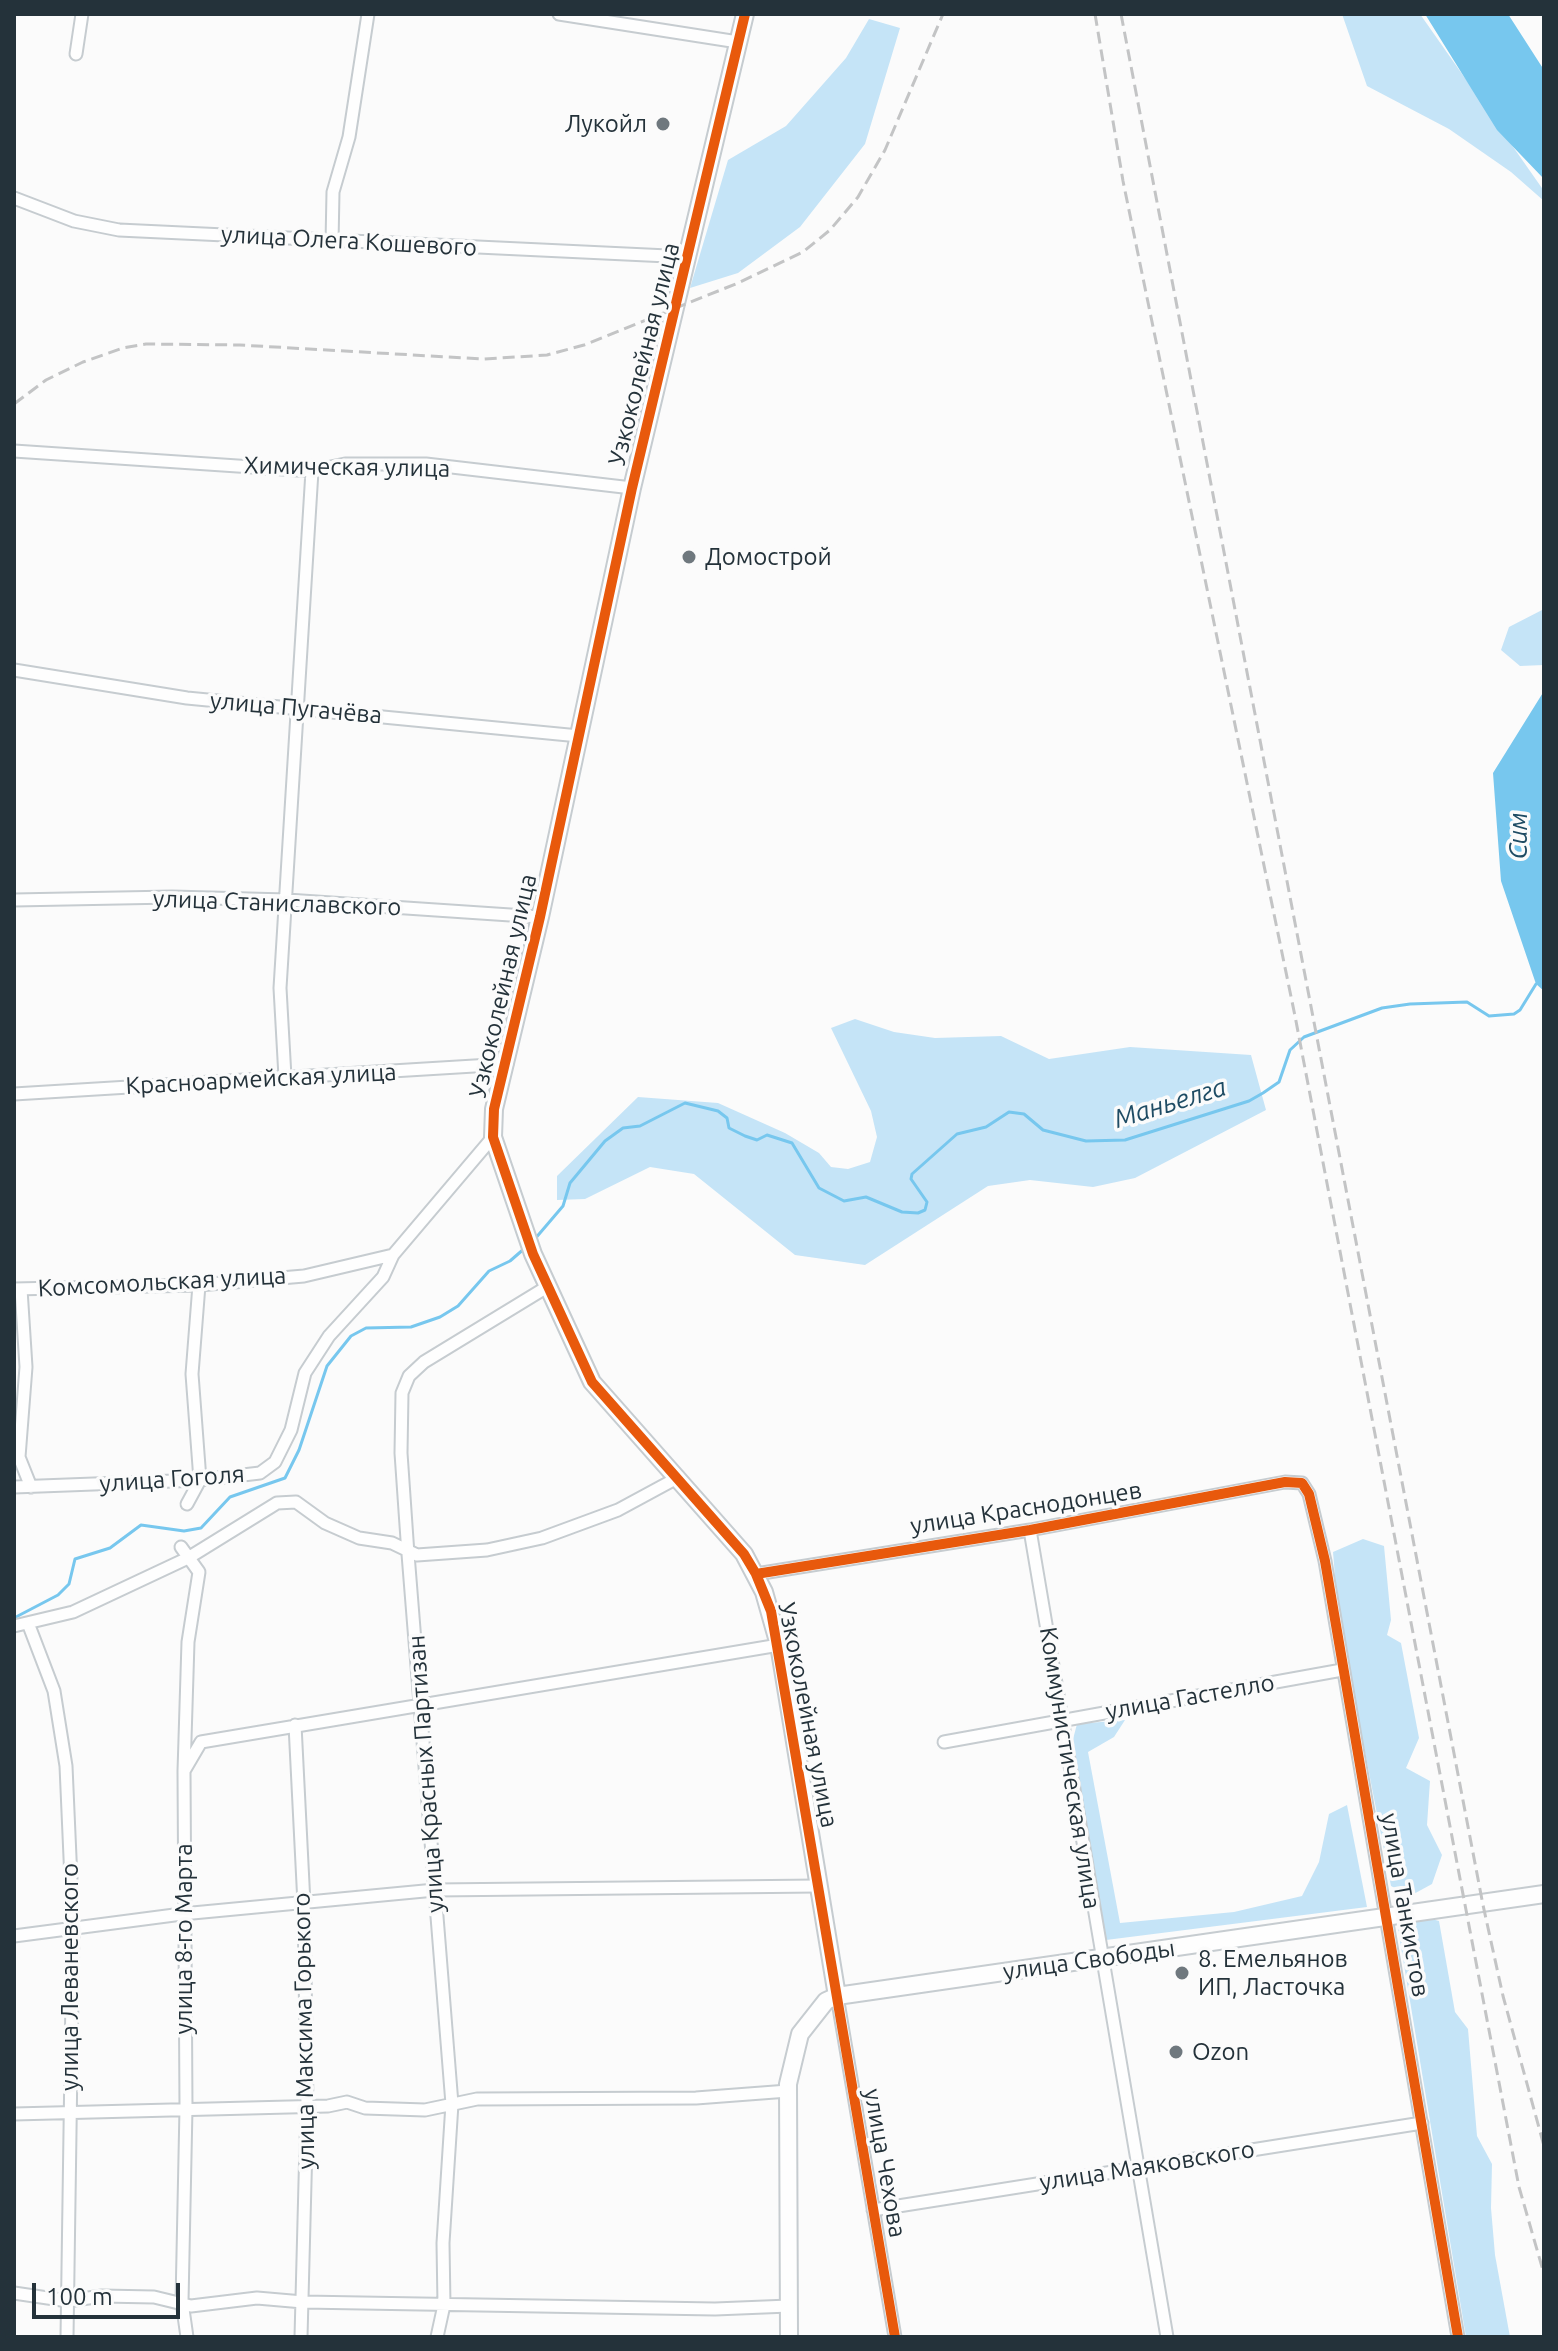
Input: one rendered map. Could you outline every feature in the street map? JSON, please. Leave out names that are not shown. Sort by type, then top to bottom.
[{"type":"street","points":[[76,54],[82,14]]},
{"type":"street","points":[[332,243],[333,192],[349,137],[368,14]]},
{"type":"street","points":[[559,14],[738,42]]},
{"type":"street","name":"Узкоколейная улица","points":[[745,14],[632,488],[540,917],[494,1109],[493,1137],[522,1227],[592,1382],[679,1477],[756,1574],[779,1645],[837,1996]]},
{"type":"street","name":"улица Олега Кошевого","points":[[14,198],[74,221],[119,230],[199,231],[332,243],[689,257]]},
{"type":"street","name":"Химическая улица","points":[[14,451],[312,471],[345,464],[426,464],[632,488]]},
{"type":"street","points":[[285,1077],[280,988],[312,471]]},
{"type":"street","name":"улица Пугачёва","points":[[14,670],[140,692],[579,736]]},
{"type":"street","name":"улица Станиславского","points":[[14,900],[172,897],[287,900],[540,917]]},
{"type":"street","name":"Красноармейская улица","points":[[14,1094],[507,1064]]},
{"type":"street","points":[[393,1255],[493,1137]]},
{"type":"street","name":"Комсомольская улица","points":[[17,1289],[199,1285],[304,1276],[393,1255]]},
{"type":"street","name":"улица Гоголя","points":[[14,1487],[240,1478],[260,1473],[275,1462],[291,1430],[305,1373],[329,1336],[383,1277],[393,1255]]},
{"type":"street","points":[[187,1504],[200,1480],[192,1374],[199,1285]]},
{"type":"street","name":"улица Красных Партизан","points":[[437,2337],[444,2305],[443,2243],[452,2104],[408,1554],[400,1410],[409,1376],[424,1362],[547,1287]]},
{"type":"street","points":[[17,1289],[26,1367],[19,1457],[31,1487]]},
{"type":"street","points":[[14,1626],[73,1612],[277,1503],[296,1502],[325,1523],[359,1538],[392,1543],[408,1554],[487,1550],[542,1538],[618,1510],[679,1477]]},
{"type":"street","name":"улица Краснодонцев","points":[[756,1574],[1030,1530],[1285,1482],[1302,1483]]},
{"type":"street","name":"улица Танкистов","points":[[1302,1483],[1309,1494],[1323,1550],[1458,2337]]},
{"type":"street","name":"Коммунистическая улица","points":[[1030,1530],[1167,2337]]},
{"type":"street","name":"улица 8-го Марта","points":[[184,1552],[199,1572],[188,1642],[184,1771],[182,1914],[186,2108],[182,2302],[187,2337]]},
{"type":"street","name":"улица Леваневского","points":[[28,1623],[54,1691],[66,1766],[73,1926],[66,2232],[67,2337]]},
{"type":"street","points":[[184,1771],[201,1742],[779,1645]]},
{"type":"street","name":"улица Гастелло","points":[[944,1742],[1342,1670]]},
{"type":"street","name":"улица Максима Горького","points":[[295,1725],[304,1904],[307,2105],[301,2337]]},
{"type":"street","points":[[14,1936],[182,1914],[435,1890],[818,1886]]},
{"type":"street","name":"улица Свободы","points":[[837,1996],[1544,1894]]},
{"type":"street","points":[[789,2337],[788,2091],[792,2057],[800,2034],[814,2013],[837,1996]]},
{"type":"street","name":"улица Чехова","points":[[837,1996],[895,2337]]},
{"type":"street","points":[[14,2114],[328,2106],[347,2102],[365,2108],[425,2110],[477,2099],[696,2098],[788,2091]]},
{"type":"street","name":"улица Маяковского","points":[[873,2210],[1422,2123]]},
{"type":"street","points":[[14,2293],[68,2301],[102,2296],[154,2297],[191,2306],[257,2298],[444,2305],[715,2309],[789,2306]]},
{"type":"shaded area","points":[[1342,14],[1420,14],[1544,191],[1544,201],[1511,172],[1449,129],[1367,86]]},
{"type":"shaded area","points":[[869,19],[900,28],[865,144],[800,227],[738,273],[690,288],[728,160],[786,126],[846,58]]},
{"type":"shaded area","points":[[1544,609],[1544,665],[1520,666],[1501,650],[1509,627]]},
{"type":"shaded area","points":[[855,1019],[894,1032],[935,1038],[1001,1036],[1049,1059],[1130,1047],[1251,1055],[1266,1110],[1135,1178],[1093,1187],[1030,1180],[988,1186],[865,1265],[795,1255],[694,1174],[650,1167],[585,1199],[557,1200],[557,1176],[638,1097],[718,1103],[785,1133],[819,1153],[831,1167],[848,1169],[870,1162],[877,1137],[871,1111],[831,1028]]},
{"type":"shaded area","points":[[1363,1539],[1384,1546],[1391,1620],[1387,1635],[1401,1643],[1419,1738],[1406,1768],[1430,1781],[1427,1825],[1442,1855],[1432,1884],[1410,1896],[1391,1886],[1338,1613],[1333,1552]]},
{"type":"shaded area","points":[[1125,1720],[1114,1737],[1088,1752],[1120,1923],[1234,1912],[1302,1896],[1319,1862],[1329,1814],[1347,1805],[1367,1907],[1106,1940],[1072,1743],[1077,1724]]},
{"type":"shaded area","points":[[1421,1916],[1439,1921],[1455,2012],[1468,2029],[1477,2136],[1492,2164],[1491,2208],[1495,2255],[1510,2337],[1466,2337],[1398,1929]]},
{"type":"water","points":[[1425,14],[1508,14],[1544,70],[1544,179],[1497,130]]},
{"type":"water","name":"Сим","points":[[1544,691],[1544,991],[1536,984],[1501,881],[1493,773]]},
{"type":"waterway","name":"Маньелга","points":[[534,1240],[563,1206],[570,1183],[605,1141],[623,1128],[640,1126],[685,1103],[718,1111],[727,1118],[729,1128],[745,1136],[757,1140],[767,1135],[792,1143],[819,1188],[844,1201],[866,1197],[902,1212],[918,1213],[925,1210],[927,1202],[911,1179],[912,1174],[957,1134],[986,1127],[1009,1112],[1024,1114],[1043,1130],[1086,1141],[1125,1140],[1249,1101],[1263,1093],[1279,1082],[1290,1050],[1304,1037],[1382,1008],[1410,1004],[1467,1002],[1489,1016],[1514,1014],[1520,1010],[1536,984],[1544,980]]},
{"type":"waterway","name":"Маньелга","points":[[14,1618],[58,1595],[69,1584],[75,1559],[110,1548],[141,1525],[184,1531],[201,1528],[230,1497],[285,1478],[299,1450],[327,1366],[351,1336],[366,1328],[411,1327],[440,1317],[458,1306],[489,1271],[510,1261],[525,1248]]},
{"type":"railway","points":[[14,404],[46,380],[83,362],[123,348],[146,344],[240,345],[483,359],[547,355],[584,345],[738,283],[803,252],[830,230],[858,197],[885,150],[943,14]]},
{"type":"railway","points":[[1095,14],[1123,181],[1295,1016],[1519,2187],[1544,2274]]},
{"type":"railway","points":[[1121,14],[1483,1905],[1503,1996],[1544,2146]]},
{"type":"cycle path","points":[[745,14],[632,488],[540,917],[494,1109],[493,1137],[533,1254],[592,1382],[744,1554],[771,1611],[895,2337]]},
{"type":"cycle path","points":[[756,1574],[1030,1530],[1285,1482],[1302,1483],[1309,1494],[1325,1561],[1458,2337]]},
{"type":"place","name":"Лукойл","points":[[663,124]]},
{"type":"place","name":"Домострой","points":[[689,557]]},
{"type":"place","name":"8. Емельянов ИП, Ласточка","points":[[1182,1973]]},
{"type":"place","name":"Ozon","points":[[1176,2052]]}]
